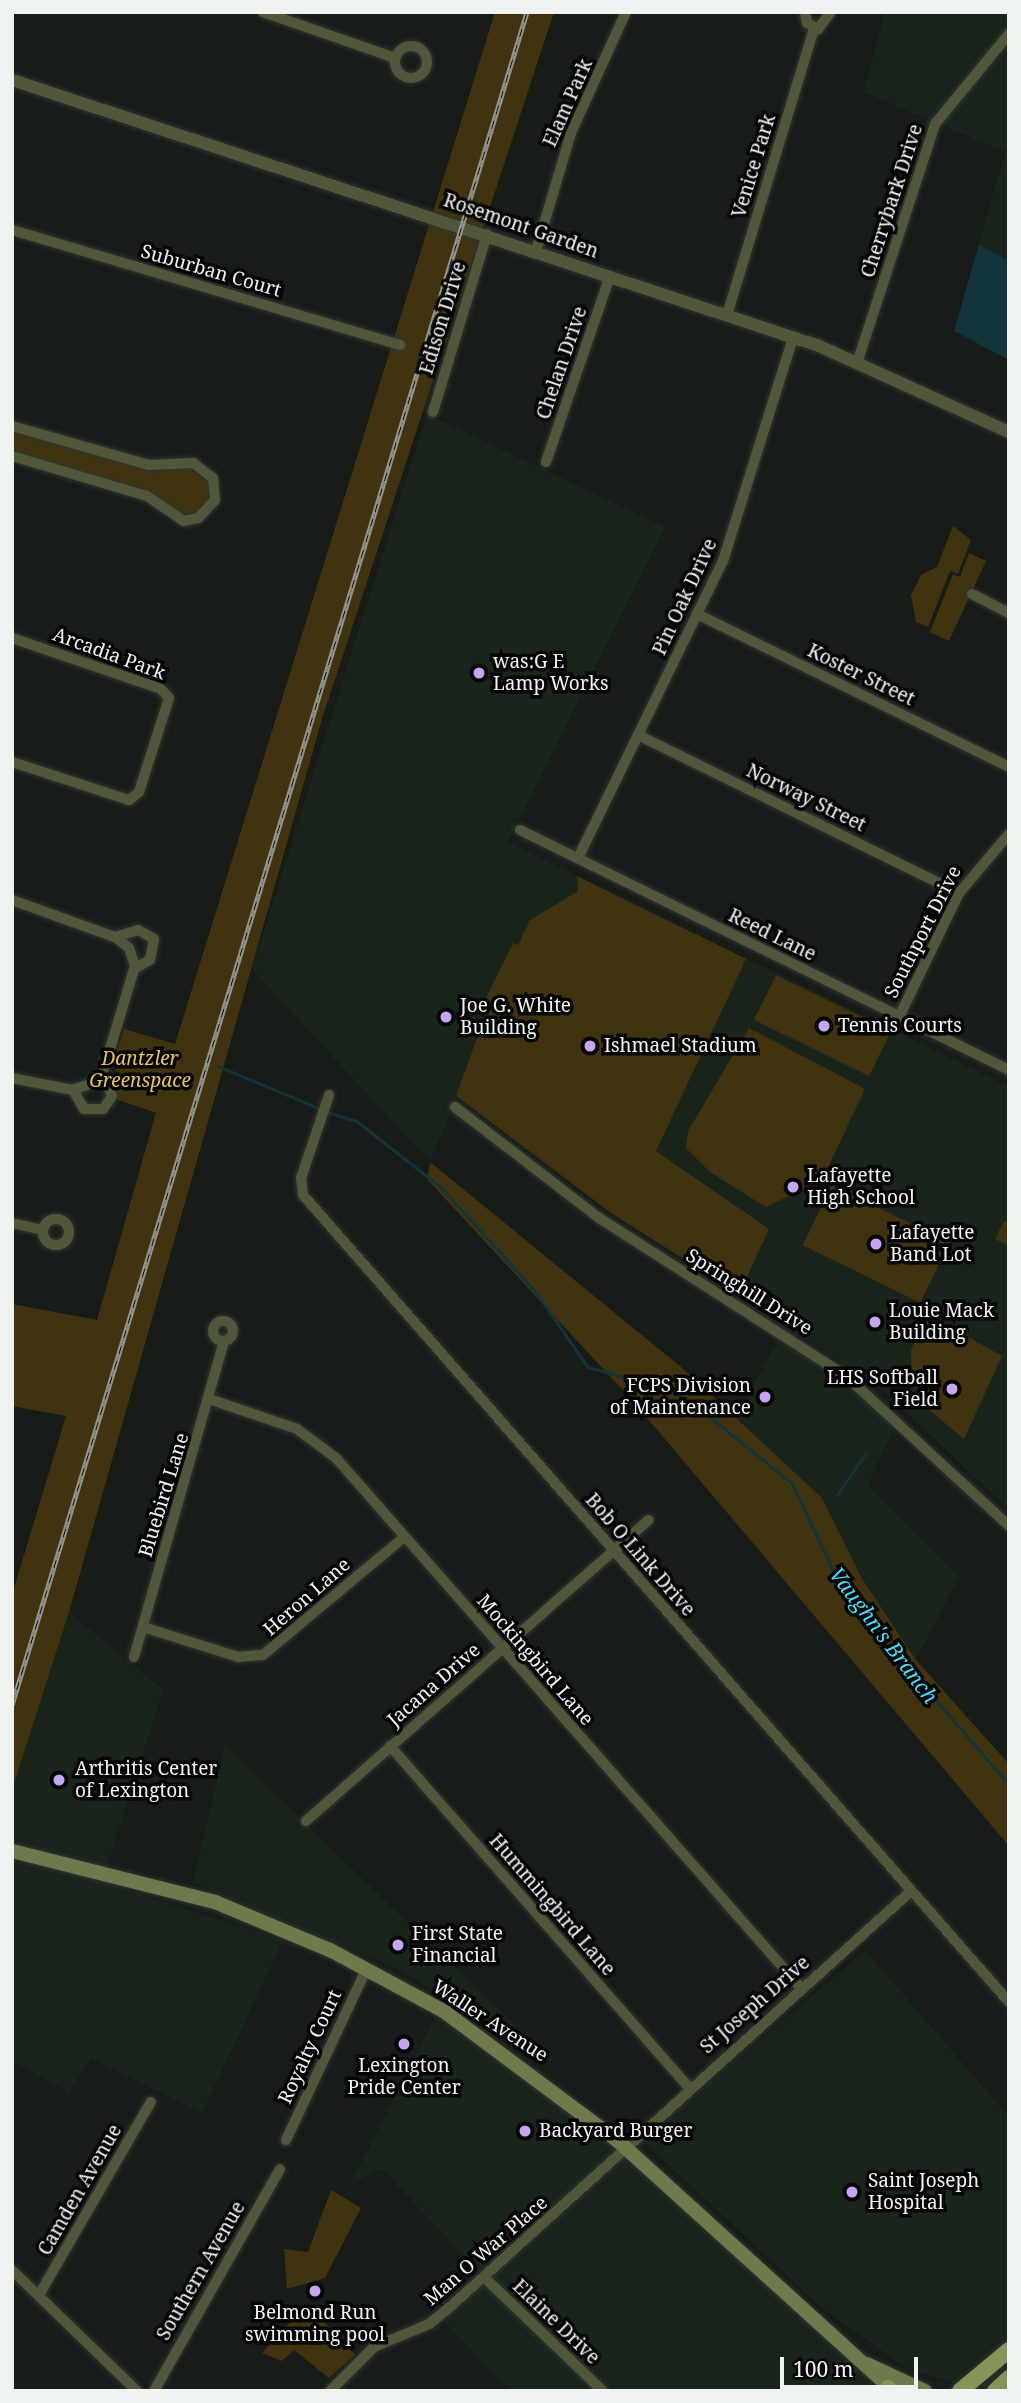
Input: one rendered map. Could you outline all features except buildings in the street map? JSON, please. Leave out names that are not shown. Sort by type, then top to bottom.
[{"type":"main road","name":"Waller Avenue","points":[[12,1851],[211,1901],[367,1968],[499,2048],[623,2146],[891,2390]]},
{"type":"main road","points":[[960,2391],[1009,2350]]},
{"type":"main road","name":"Waller Avenue","points":[[865,2364],[925,2391]]},
{"type":"main road","points":[[995,2391],[1008,2378]]},
{"type":"main road","points":[[1006,2391],[1008,2378]]},
{"type":"street","points":[[263,12],[394,58]]},
{"type":"street","name":"Elam Park","points":[[536,251],[571,133],[626,12]]},
{"type":"street","points":[[805,12],[814,28]]},
{"type":"street","name":"Venice Park","points":[[727,315],[814,28],[827,25],[831,12]]},
{"type":"street","name":"Cherrybark Drive","points":[[858,360],[935,124],[1009,34]]},
{"type":"street","name":"Rosemont Garden","points":[[12,80],[487,234],[793,337],[858,360],[1009,432]]},
{"type":"street","name":"Suburban Court","points":[[12,230],[400,345]]},
{"type":"street","name":"Edison Drive","points":[[433,412],[487,234]]},
{"type":"street","name":"Chelan Drive","points":[[546,462],[610,276]]},
{"type":"street","name":"Pin Oak Drive","points":[[578,858],[697,614],[738,522],[793,337]]},
{"type":"street","points":[[12,426],[149,465],[193,463],[213,478],[215,500],[198,518],[184,521],[147,496],[12,456]]},
{"type":"street","points":[[972,594],[1009,613]]},
{"type":"street","name":"Koster Street","points":[[697,614],[1009,767]]},
{"type":"street","name":"Arcadia Park","points":[[12,638],[165,691],[169,698],[138,792],[128,800],[12,762]]},
{"type":"street","name":"Norway Street","points":[[638,734],[959,893]]},
{"type":"street","name":"Reed Lane","points":[[520,830],[1009,1070]]},
{"type":"street","name":"Southport Drive","points":[[899,1017],[959,893],[1009,834]]},
{"type":"street","points":[[12,900],[115,937],[131,952],[134,969],[103,1072],[112,1096],[103,1109],[84,1109],[73,1090]]},
{"type":"street","points":[[115,937],[138,930],[154,939],[150,960],[134,969]]},
{"type":"street","points":[[12,1079],[73,1090],[103,1072]]},
{"type":"street","name":"Bob O Link Drive","points":[[330,1096],[301,1178],[303,1195],[1009,2003]]},
{"type":"street","name":"Springhill Drive","points":[[455,1107],[599,1218],[846,1376],[1009,1526]]},
{"type":"street","points":[[12,1223],[43,1230]]},
{"type":"street","name":"Bluebird Lane","points":[[134,1657],[212,1400],[224,1342]]},
{"type":"street","name":"Mockingbird Lane","points":[[212,1400],[306,1433],[404,1537],[801,1988]]},
{"type":"street","name":"Jacana Drive","points":[[306,1821],[649,1520]]},
{"type":"street","name":"Heron Lane","points":[[143,1627],[238,1657],[263,1656],[404,1537]]},
{"type":"street","name":"Hummingbird Lane","points":[[390,1746],[688,2087]]},
{"type":"street","name":"St Joseph Drive","points":[[623,2146],[911,1891]]},
{"type":"street","name":"Royalty Court","points":[[286,2140],[367,1968]]},
{"type":"street","name":"Camden Avenue","points":[[39,2295],[151,2102]]},
{"type":"street","name":"Man O War Place","points":[[330,2391],[374,2347],[429,2324],[485,2278],[623,2146]]},
{"type":"street","name":"Southern Avenue","points":[[153,2391],[280,2169]]},
{"type":"street","points":[[12,2270],[137,2391]]},
{"type":"street","name":"Elaine Drive","points":[[485,2278],[603,2391]]},
{"type":"shaded area","points":[[885,12],[1009,12],[1009,261],[979,244],[1005,152],[864,92]]},
{"type":"shaded area","points":[[427,414],[665,527],[508,842],[1009,1087],[1009,1510],[880,1387],[611,1213],[457,1096],[430,1162],[252,969]]},
{"type":"shaded area","points":[[778,1341],[828,1370],[894,1427],[868,1485],[959,1577],[916,1660],[861,1577],[822,1498],[733,1421]]},
{"type":"shaded area","points":[[69,1612],[163,1690],[106,1870],[12,1851],[12,1790]]},
{"type":"shaded area","points":[[225,1745],[556,2064],[394,1968],[193,1883]]},
{"type":"shaded area","points":[[12,1853],[283,1940],[202,2113],[91,2058],[69,2093],[12,2060]]},
{"type":"shaded area","name":"Saint Joseph Hospital","points":[[865,1950],[1009,2117],[1009,2391],[982,2391],[908,2369],[820,2307],[642,2140]]},
{"type":"shaded area","points":[[439,2009],[518,2061],[900,2391],[511,2391],[439,2317],[483,2276],[382,2169],[351,2183]]},
{"type":"green space","name":"Dantzler Greenspace","points":[[495,12],[554,12],[322,719],[69,1612],[12,1790],[12,1595],[66,1416],[12,1406],[12,1304],[97,1320],[156,1113],[118,1100],[115,1058],[124,1029],[175,1044]]},
{"type":"green space","points":[[12,430],[152,471],[186,466],[208,481],[209,503],[198,513],[177,514],[144,489],[12,451]]},
{"type":"green space","points":[[953,526],[971,540],[958,574],[950,571],[928,627],[916,622],[911,595],[921,575],[937,567]]},
{"type":"green space","points":[[969,553],[986,561],[949,641],[930,632],[953,574],[960,577]]},
{"type":"green space","name":"Ishmael Stadium","points":[[577,876],[746,959],[656,1151],[769,1229],[739,1294],[611,1213],[456,1096],[486,1014],[480,1010],[513,943],[518,945],[530,920],[578,891]]},
{"type":"green space","name":"Tennis Courts","points":[[776,975],[891,1031],[869,1076],[754,1020]]},
{"type":"green space","points":[[749,1028],[865,1089],[822,1180],[766,1207],[710,1172],[686,1148],[688,1131]]},
{"type":"green space","points":[[430,1162],[681,1367],[822,1498],[861,1577],[916,1660],[1009,1764],[1009,1846],[631,1399],[427,1179]]},
{"type":"green space","name":"Lafayette Band Lot","points":[[832,1185],[950,1242],[920,1303],[803,1245]]},
{"type":"green space","points":[[1004,1221],[1009,1223],[1009,1246],[995,1239]]},
{"type":"green space","name":"LHS Softball Field","points":[[925,1313],[1002,1356],[964,1439],[921,1403],[912,1375],[911,1350]]},
{"type":"green space","points":[[331,2190],[361,2208],[325,2278],[287,2289],[284,2249],[308,2252]]},
{"type":"green space","points":[[307,2304],[355,2355],[329,2378],[294,2350],[282,2361],[262,2353]]},
{"type":"water","points":[[979,244],[1009,261],[1009,360],[954,331]]},
{"type":"waterway","name":"Vaughn's Branch","points":[[218,1066],[321,1109]]},
{"type":"waterway","name":"Vaughn's Branch","points":[[327,1112],[357,1121],[442,1188],[536,1292],[588,1367],[664,1388],[694,1404],[792,1483],[834,1572],[878,1633],[1009,1784]]},
{"type":"waterway","points":[[837,1495],[866,1453]]},
{"type":"railway","points":[[12,1705],[527,12]]},
{"type":"place","name":"was:G E Lamp Works","points":[[479,673]]},
{"type":"place","name":"Joe G. White Building","points":[[446,1017]]},
{"type":"place","name":"Tennis Courts","points":[[824,1026]]},
{"type":"place","name":"Ishmael Stadium","points":[[590,1046]]},
{"type":"place","name":"Lafayette High School","points":[[793,1187]]},
{"type":"place","name":"Lafayette Band Lot","points":[[876,1244]]},
{"type":"place","name":"Louie Mack Building","points":[[875,1322]]},
{"type":"place","name":"LHS Softball Field","points":[[952,1389]]},
{"type":"place","name":"FCPS Division of Maintenance","points":[[765,1397]]},
{"type":"place","name":"Arthritis Center of Lexington","points":[[59,1780]]},
{"type":"place","name":"First State Financial","points":[[398,1945]]},
{"type":"place","name":"Lexington Pride Center","points":[[404,2044]]},
{"type":"place","name":"Backyard Burger","points":[[525,2131]]},
{"type":"place","name":"Saint Joseph Hospital","points":[[852,2192]]},
{"type":"place","name":"Belmond Run swimming pool","points":[[315,2291]]}]
